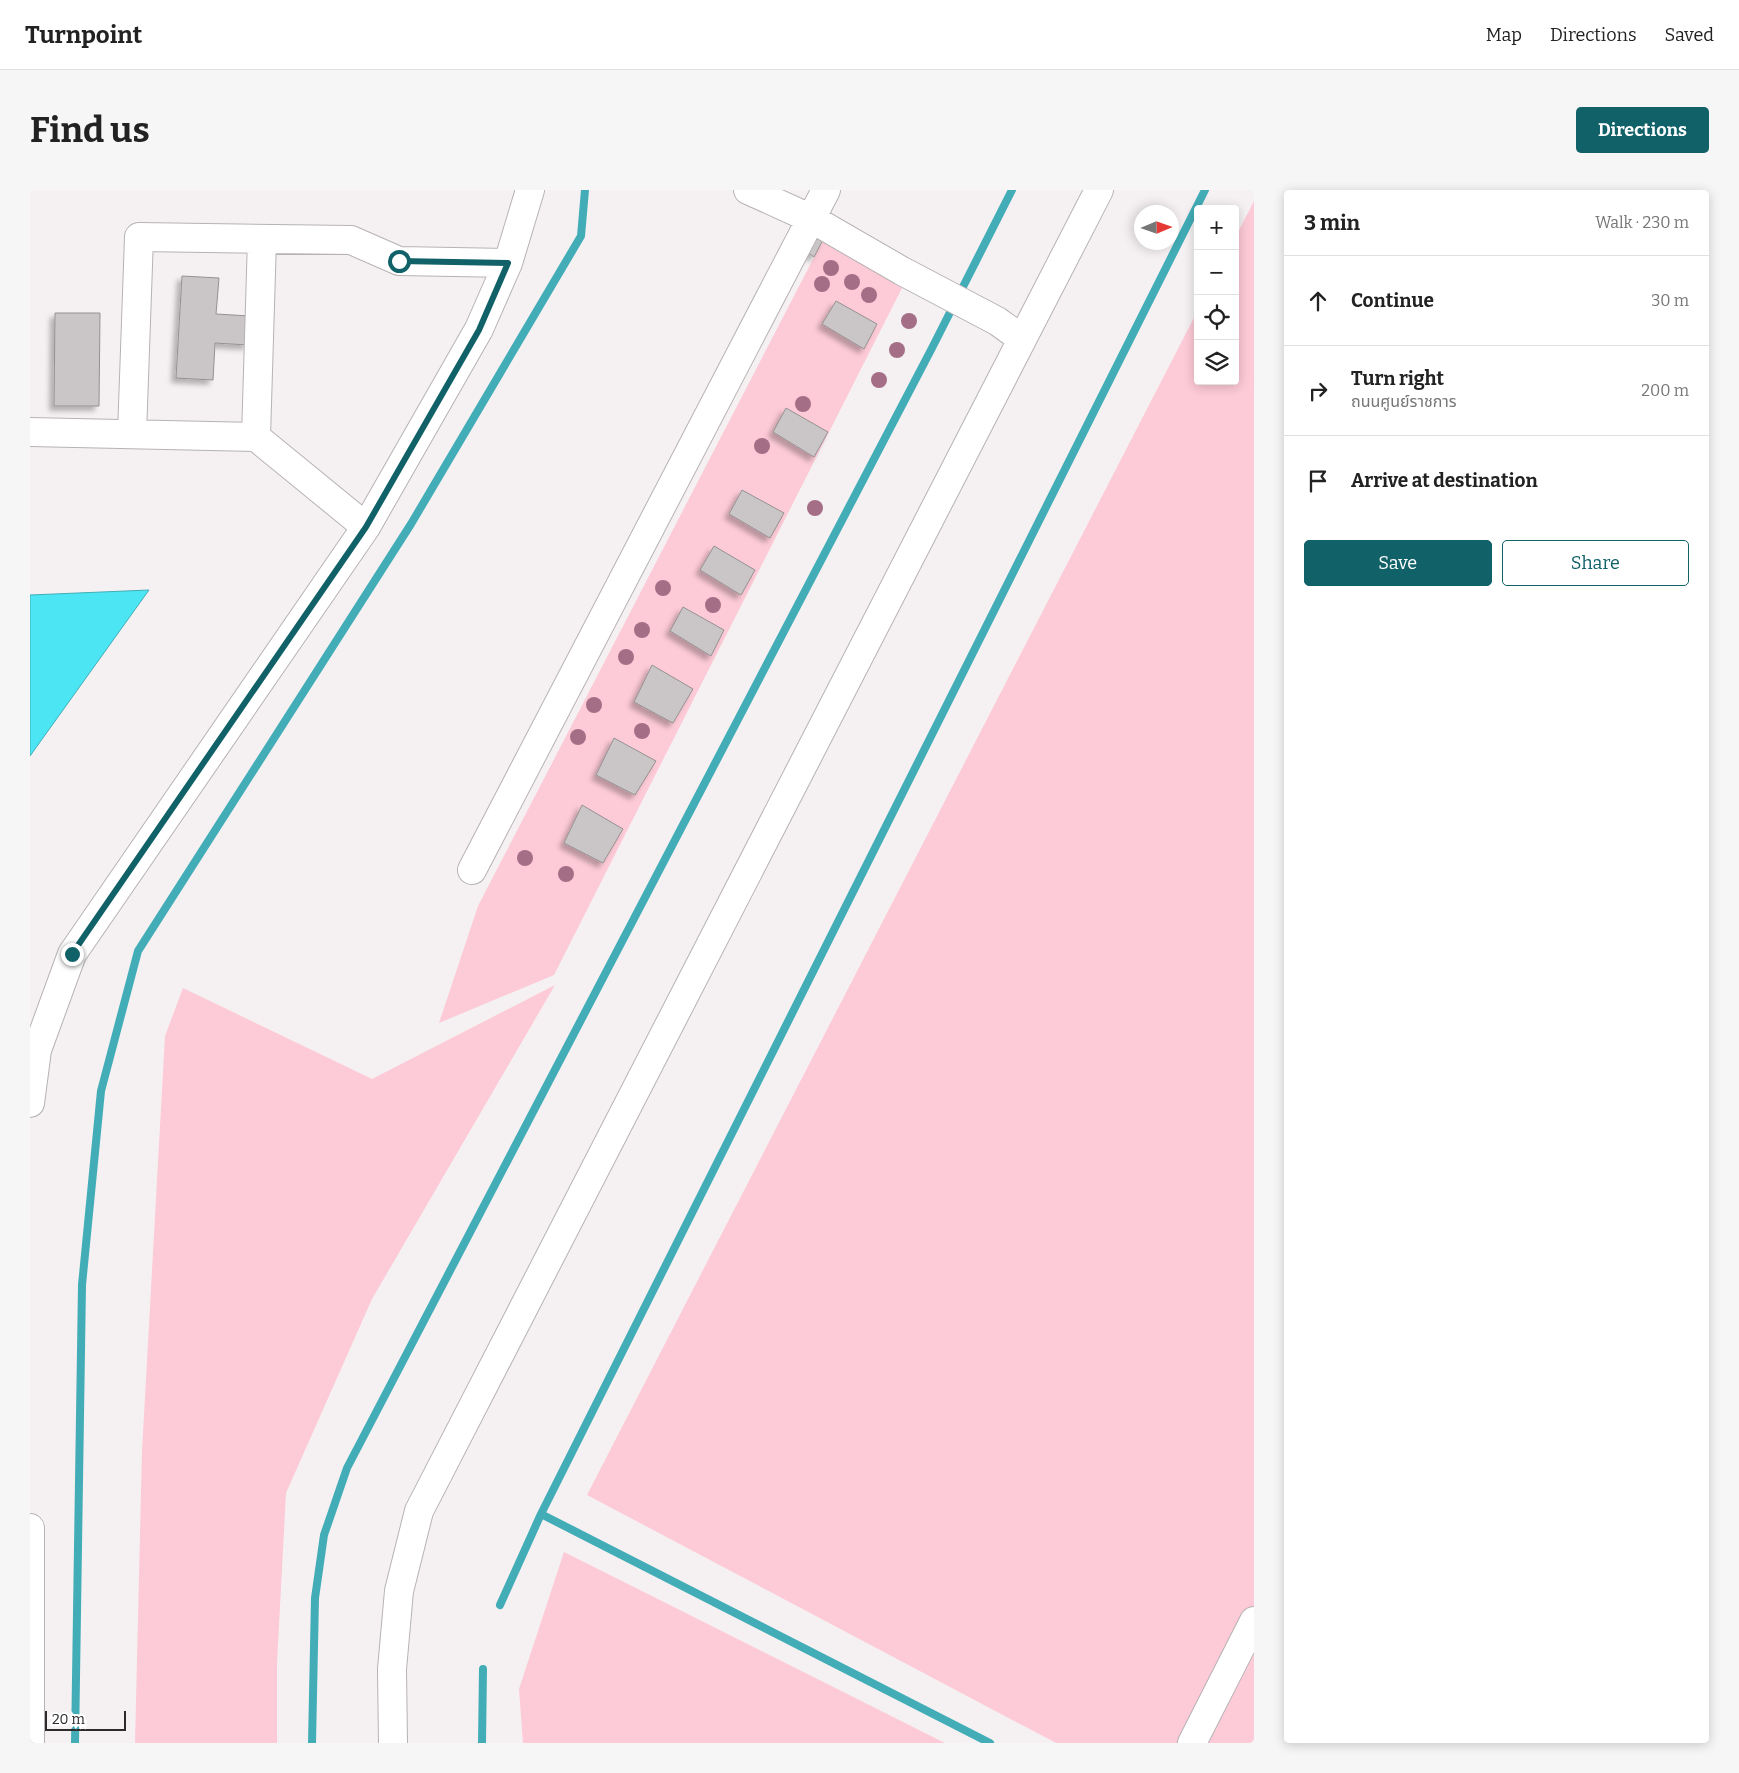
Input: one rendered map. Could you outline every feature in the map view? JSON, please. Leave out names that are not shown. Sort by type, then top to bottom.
[{"type":"street","points":[[30,1103],[37,1050],[72,954],[366,527],[479,330],[508,263],[530,190]]},
{"type":"street","points":[[748,190],[812,218],[902,271],[997,321],[1022,339]]},
{"type":"street","points":[[472,870],[826,190]]},
{"type":"street","points":[[393,1743],[392,1669],[399,1591],[419,1512],[1099,190]]},
{"type":"street","points":[[132,434],[139,237],[352,240],[399,261],[508,263]]},
{"type":"street","points":[[256,437],[262,238]]},
{"type":"street","points":[[30,432],[256,437],[366,527]]},
{"type":"street","points":[[30,1528],[30,1736]]},
{"type":"street","points":[[1192,1743],[1254,1620]]},
{"type":"shaded area","points":[[1254,201],[1254,1743],[1056,1743],[587,1495],[1194,318],[1194,385],[1239,385],[1239,230]]},
{"type":"shaded area","points":[[823,240],[902,288],[554,975],[439,1023],[478,906]]},
{"type":"shaded area","points":[[555,985],[372,1299],[286,1493],[277,1663],[277,1743],[135,1743],[142,1451],[165,1036],[183,988],[372,1079]]},
{"type":"shaded area","points":[[564,1552],[945,1743],[523,1743],[519,1689]]},
{"type":"water","points":[[149,590],[30,756],[30,595]]},
{"type":"building","points":[[814,234],[823,240],[814,257],[804,250]]},
{"type":"building","points":[[182,276],[219,278],[216,314],[250,316],[248,345],[215,343],[213,380],[176,378]]},
{"type":"building","points":[[836,301],[877,324],[864,349],[822,324]]},
{"type":"building","points":[[55,313],[100,313],[99,406],[54,406]]},
{"type":"building","points":[[786,408],[828,432],[814,457],[773,432]]},
{"type":"building","points":[[742,490],[784,513],[770,538],[729,514]]},
{"type":"building","points":[[714,546],[755,570],[741,595],[700,570]]},
{"type":"building","points":[[683,607],[724,630],[711,656],[670,631]]},
{"type":"building","points":[[652,665],[693,689],[673,723],[634,702]]},
{"type":"building","points":[[614,738],[656,761],[635,795],[596,775]]},
{"type":"building","points":[[582,805],[623,829],[603,863],[564,843]]},
{"type":"waterway","points":[[75,1743],[82,1285],[101,1091],[138,951],[411,524],[581,236],[585,190]]},
{"type":"waterway","points":[[312,1743],[315,1598],[324,1535],[347,1468],[932,348],[1012,190]]},
{"type":"waterway","points":[[500,1605],[541,1514],[1205,190]]},
{"type":"waterway","points":[[541,1514],[990,1743]]},
{"type":"waterway","points":[[482,1743],[483,1669]]},
{"type":"route","points":[[72,954],[366,527],[479,330],[508,263],[399,261]]}]
